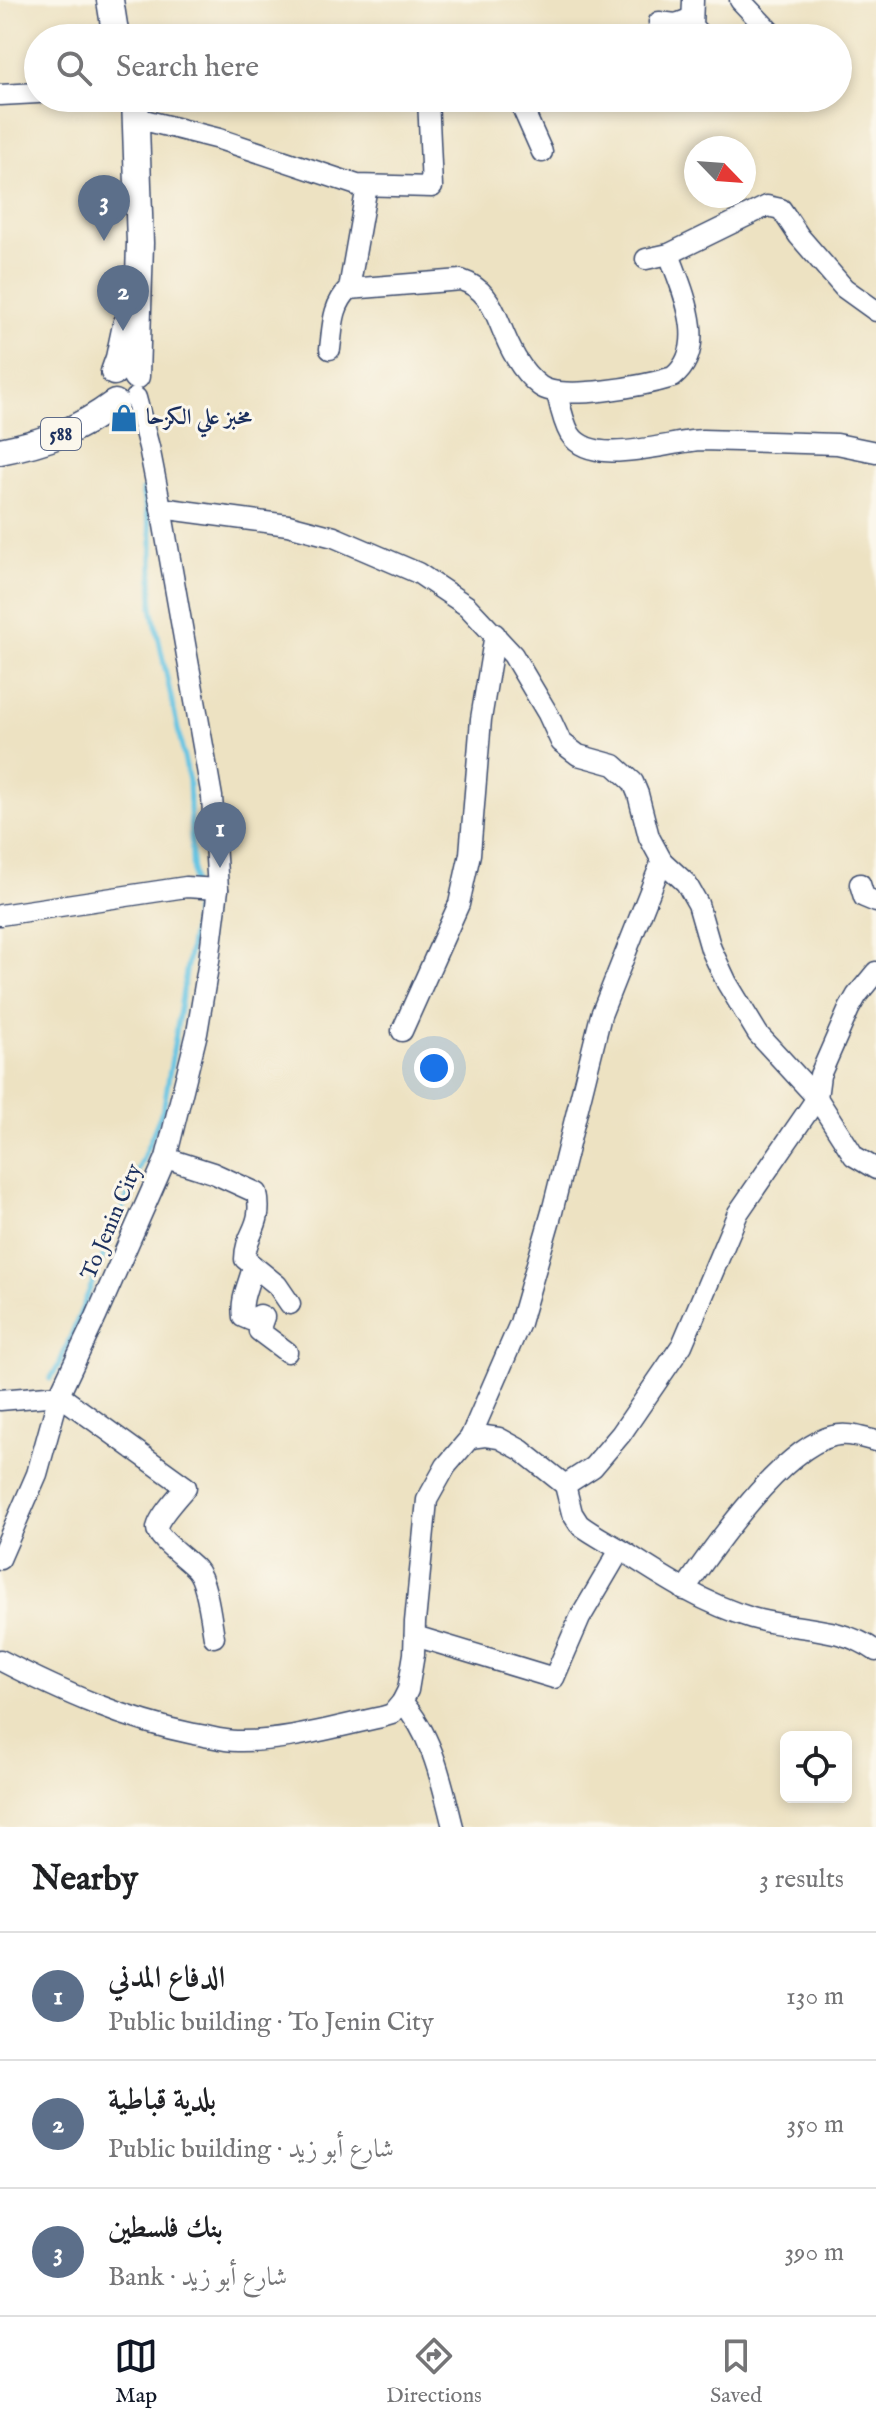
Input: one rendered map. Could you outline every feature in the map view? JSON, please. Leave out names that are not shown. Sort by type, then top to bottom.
[{"type":"main road","points":[[110,0],[114,24]]},
{"type":"main road","points":[[125,0],[128,24]]},
{"type":"main road","points":[[125,387],[119,358],[126,326],[132,112]]},
{"type":"main road","name":"588","points":[[0,451],[35,444],[88,423],[125,387]]},
{"type":"street","points":[[740,0],[763,24]]},
{"type":"street","points":[[659,22],[676,24],[692,9]]},
{"type":"street","points":[[0,95],[24,94]]},
{"type":"street","points":[[150,112],[219,139],[367,186],[432,187],[429,112]]},
{"type":"street","points":[[524,112],[542,152]]},
{"type":"street","points":[[330,349],[334,310],[349,289],[367,186]]},
{"type":"street","points":[[646,259],[669,254],[767,206],[781,209],[799,236],[844,288],[876,311]]},
{"type":"street","points":[[349,289],[461,280],[470,283],[481,290],[492,306],[513,355],[541,387],[557,393],[600,391],[673,377],[687,361],[692,330],[687,304],[669,254]]},
{"type":"street","name":"To Jenin City","points":[[0,1559],[37,1474],[59,1395],[166,1158],[197,1033],[218,889],[212,797],[161,508],[149,447],[125,387]]},
{"type":"street","points":[[557,393],[569,433],[576,441],[600,451],[628,452],[684,440],[702,440],[837,444],[876,452]]},
{"type":"street","points":[[161,508],[288,525],[334,537],[418,573],[467,606],[513,655],[561,742],[578,755],[614,765],[633,782],[649,837],[662,861],[686,883],[698,904],[711,949],[758,1034],[817,1098],[854,1156],[876,1169]]},
{"type":"street","points":[[402,1031],[459,904],[470,854],[481,719],[495,634]]},
{"type":"street","points":[[0,1660],[119,1715],[234,1741],[272,1739],[382,1717],[392,1714],[402,1702],[408,1690],[414,1654],[427,1500],[446,1466],[470,1438],[520,1323],[552,1212],[601,1015],[662,861]]},
{"type":"street","points":[[860,884],[864,897],[876,902]]},
{"type":"street","points":[[0,915],[186,887],[218,889]]},
{"type":"street","points":[[565,1485],[593,1467],[621,1434],[682,1345],[738,1213],[817,1098],[820,1075],[849,1009],[876,972]]},
{"type":"street","points":[[166,1158],[213,1173],[257,1193],[260,1207],[258,1220],[245,1251],[245,1259],[277,1285],[290,1304]]},
{"type":"street","points":[[253,1267],[241,1303],[243,1317],[250,1320],[260,1315],[264,1317],[259,1331],[287,1352]]},
{"type":"street","points":[[0,1400],[59,1395],[186,1487],[160,1520],[157,1529],[160,1537],[200,1573],[214,1637]]},
{"type":"street","points":[[684,1590],[752,1500],[793,1461],[833,1436],[851,1435],[876,1441]]},
{"type":"street","points":[[470,1438],[499,1438],[521,1450],[565,1485],[572,1513],[579,1524],[684,1590],[723,1609],[757,1619],[846,1635],[876,1651]]},
{"type":"street","points":[[415,1636],[554,1678],[580,1618],[620,1550]]},
{"type":"street","points":[[402,1702],[417,1719],[429,1746],[453,1827]]},
{"type":"waterway","points":[[142,490],[152,539],[152,608],[189,781],[193,883]]},
{"type":"waterway","points":[[50,1379],[59,1365],[164,1106],[195,917],[194,893]]},
{"type":"place","name":"بنك فلسطين","points":[[104,241]]},
{"type":"place","name":"بلدية قباطية","points":[[123,331]]},
{"type":"place","name":"مخبز علي الكزحا","points":[[124,418]]},
{"type":"place","name":"الدفاع المدني","points":[[220,868]]}]
